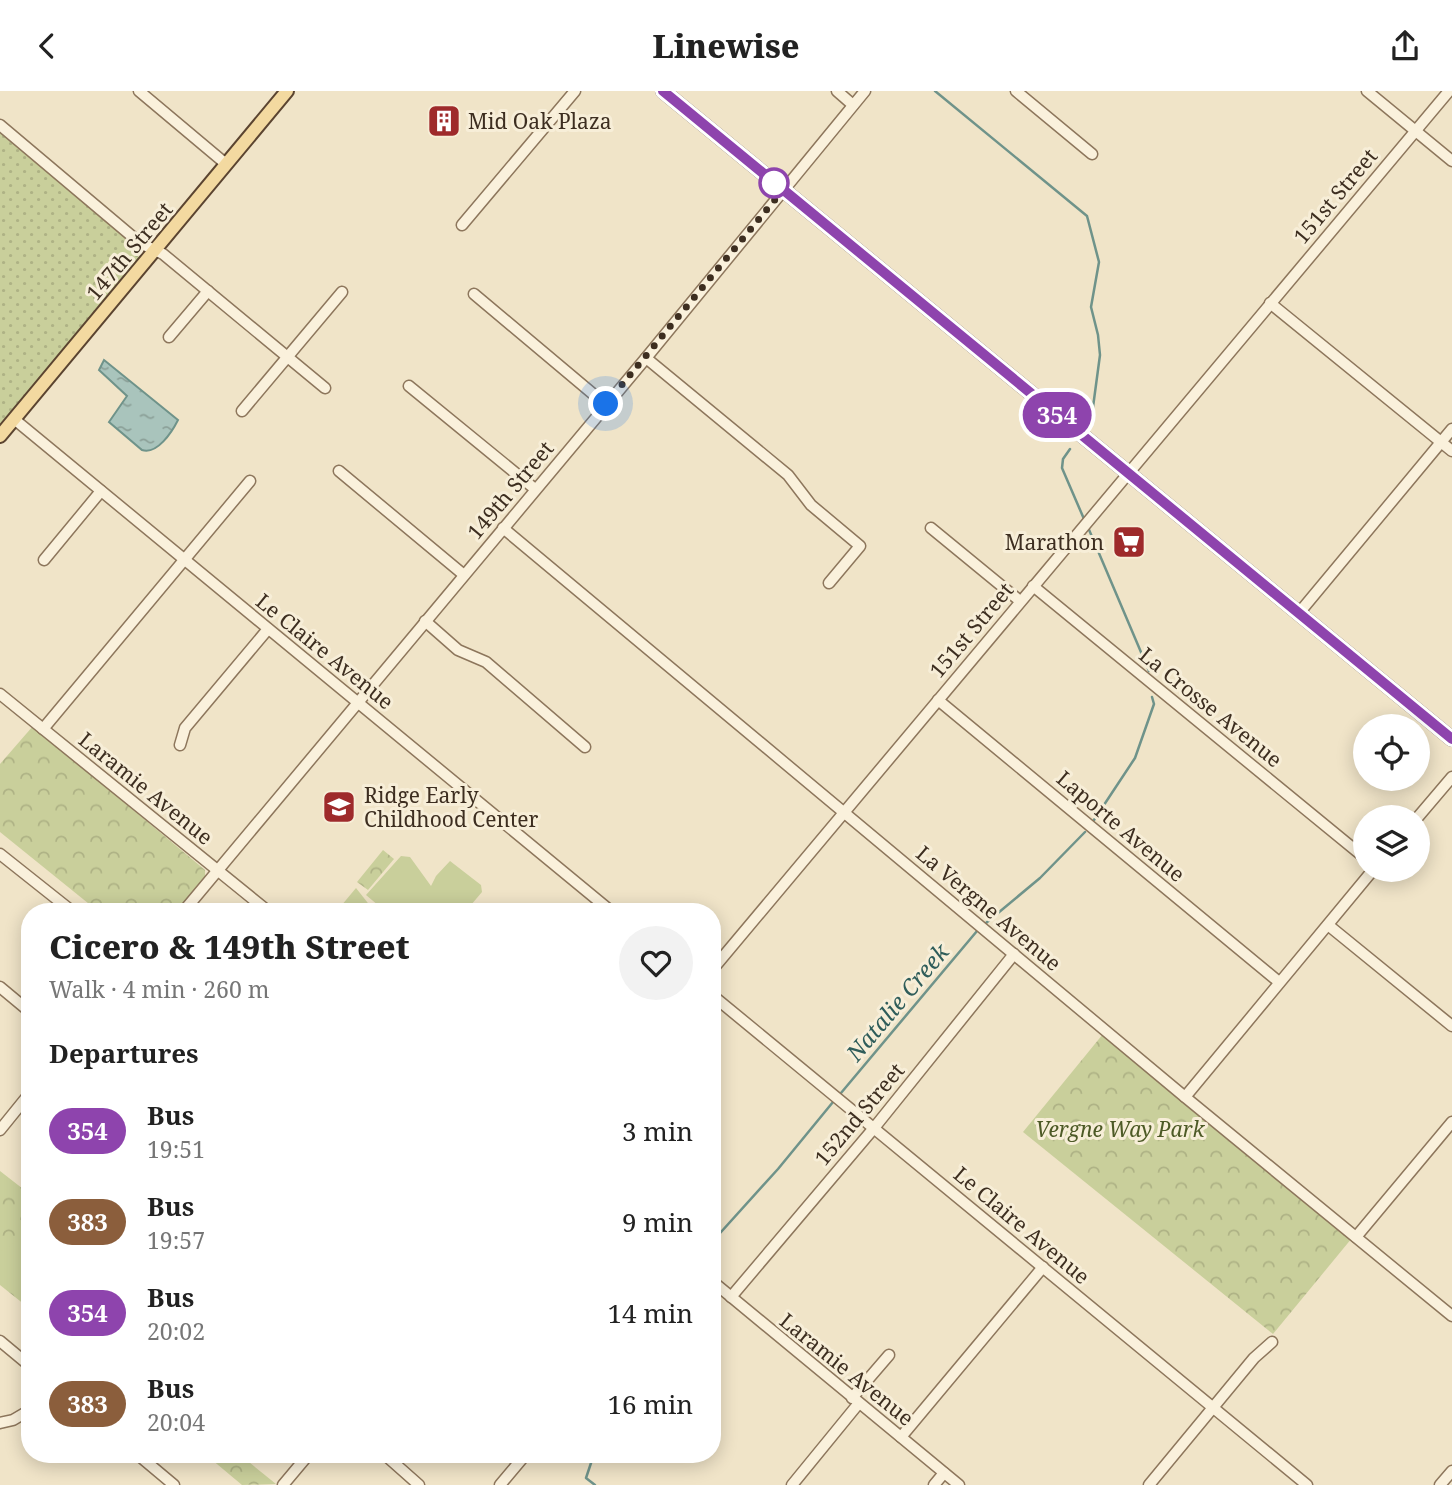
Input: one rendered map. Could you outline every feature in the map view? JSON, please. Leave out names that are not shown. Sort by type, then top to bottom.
[{"type":"main road","name":"147th Street","points":[[0,436],[287,91]]},
{"type":"main road","points":[[663,91],[1452,739]]},
{"type":"street","points":[[139,91],[226,164]]},
{"type":"street","points":[[462,225],[575,91]]},
{"type":"street","points":[[837,91],[853,105]]},
{"type":"street","name":"149th Street","points":[[190,903],[646,358],[865,91]]},
{"type":"street","points":[[1016,91],[1092,154]]},
{"type":"street","points":[[1367,91],[1452,161]]},
{"type":"street","name":"151st Street","points":[[721,959],[1449,91]]},
{"type":"street","points":[[0,125],[140,243],[163,254],[325,388]]},
{"type":"street","points":[[169,337],[208,291]]},
{"type":"street","points":[[243,411],[342,292]]},
{"type":"street","points":[[474,294],[606,404]]},
{"type":"street","points":[[1270,303],[1452,451]]},
{"type":"street","points":[[646,358],[788,475],[811,505],[860,546],[829,583]]},
{"type":"street","points":[[409,386],[535,489]]},
{"type":"street","name":"Le Claire Avenue","points":[[14,419],[601,903]]},
{"type":"street","points":[[1299,613],[1452,429]]},
{"type":"street","points":[[339,471],[464,575]]},
{"type":"street","points":[[43,729],[97,668],[250,481]]},
{"type":"street","points":[[44,560],[101,491]]},
{"type":"street","name":"La Vergne Avenue","points":[[503,528],[1452,1316]]},
{"type":"street","points":[[931,528],[1020,601]]},
{"type":"street","name":"La Crosse Avenue","points":[[1033,586],[1353,848]]},
{"type":"street","points":[[425,621],[458,650],[485,662],[585,747]]},
{"type":"street","points":[[180,745],[185,728],[268,629]]},
{"type":"street","name":"Laramie Avenue","points":[[0,694],[258,903]]},
{"type":"street","name":"Laporte Avenue","points":[[938,700],[1279,982]]},
{"type":"street","points":[[1428,805],[1452,777]]},
{"type":"street","points":[[0,854],[62,903]]},
{"type":"street","points":[[1185,1097],[1363,882]]},
{"type":"street","points":[[1328,925],[1452,1026]]},
{"type":"street","name":"152nd Street","points":[[731,1297],[874,1128],[1014,954]]},
{"type":"street","points":[[0,987],[21,1004]]},
{"type":"street","name":"Le Claire Avenue","points":[[721,1002],[1307,1485]]},
{"type":"street","points":[[2,1123],[21,1103]]},
{"type":"street","points":[[1356,1237],[1452,1122]]},
{"type":"street","points":[[901,1437],[1043,1267]]},
{"type":"street","name":"Laramie Avenue","points":[[721,1289],[959,1485]]},
{"type":"street","points":[[0,1342],[21,1359]]},
{"type":"street","points":[[1149,1485],[1254,1358],[1272,1342]]},
{"type":"street","points":[[792,1485],[889,1355]]},
{"type":"street","points":[[0,1423],[21,1416]]},
{"type":"street","points":[[147,1463],[174,1485]]},
{"type":"street","points":[[283,1485],[301,1463]]},
{"type":"street","points":[[394,1463],[419,1485]]},
{"type":"street","points":[[500,1485],[518,1463]]},
{"type":"street","points":[[1440,1485],[1452,1471]]},
{"type":"street","points":[[934,1485],[944,1473]]},
{"type":"green space","points":[[0,130],[136,245],[139,259],[0,427]]},
{"type":"green space","points":[[33,726],[205,870],[205,878],[184,903],[88,903],[0,832],[0,764]]},
{"type":"green space","points":[[383,850],[394,859],[368,890],[357,882]]},
{"type":"green space","points":[[401,856],[410,857],[431,886],[450,861],[481,885],[482,892],[473,903],[376,903],[366,895]]},
{"type":"green space","points":[[356,888],[368,903],[344,903]]},
{"type":"green space","name":"Vergne Way Park","points":[[1103,1034],[1352,1238],[1273,1334],[1023,1132]]},
{"type":"green space","points":[[0,1171],[21,1187],[21,1302],[0,1285]]},
{"type":"green space","points":[[21,1239],[21,1292],[0,1274],[0,1252]]},
{"type":"green space","points":[[216,1463],[250,1463],[276,1484],[242,1485]]},
{"type":"water","points":[[104,360],[178,420],[168,436],[153,449],[142,450],[109,422],[127,396],[99,370]]},
{"type":"waterway","name":"Natalie Creek","points":[[935,91],[1087,216],[1099,262],[1091,307],[1100,355],[1091,422]]},
{"type":"waterway","name":"Natalie Creek","points":[[1070,449],[1063,459],[1062,468],[1084,519]]},
{"type":"waterway","name":"Natalie Creek","points":[[1087,525],[1149,671]]},
{"type":"waterway","name":"Natalie Creek","points":[[1094,820],[1135,758],[1154,704],[1152,697]]},
{"type":"waterway","name":"Natalie Creek","points":[[986,923],[1040,878],[1085,832]]},
{"type":"waterway","name":"Natalie Creek","points":[[841,1093],[977,931]]},
{"type":"waterway","name":"Natalie Creek","points":[[721,1232],[833,1102]]},
{"type":"waterway","name":"Natalie Creek","points":[[591,1463],[586,1478],[595,1485]]},
{"type":"bus line","name":"354","points":[[663,91],[1452,739]]},
{"type":"place","name":"Mid Oak Plaza","points":[[444,121]]},
{"type":"place","name":"Marathon","points":[[1129,542]]},
{"type":"place","name":"Ridge Early Childhood Center","points":[[339,807]]},
{"type":"route","points":[[606,404],[783,190],[774,183]]}]
